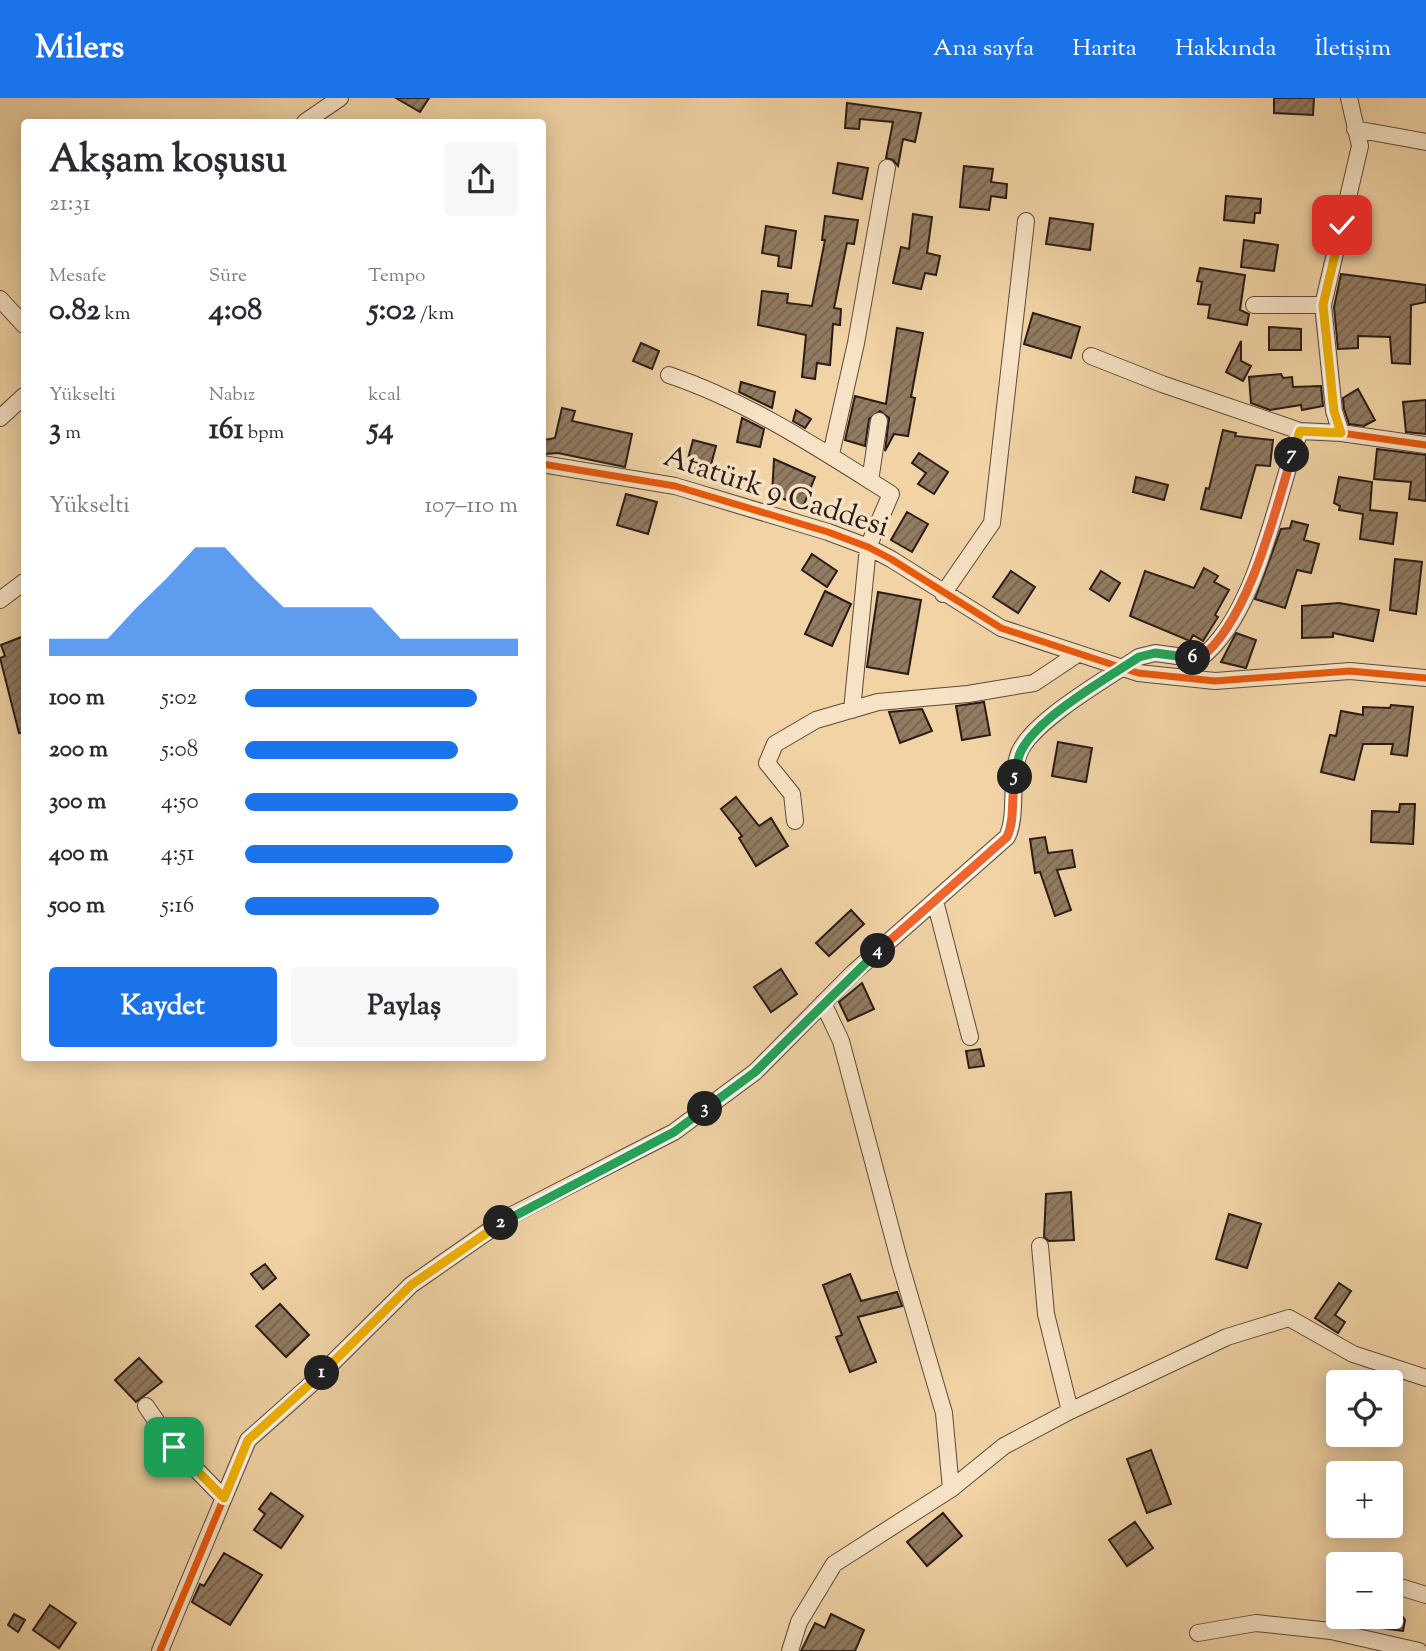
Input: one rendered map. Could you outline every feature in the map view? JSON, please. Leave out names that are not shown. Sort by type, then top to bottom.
[{"type":"street","points":[[308,119],[340,98]]},
{"type":"street","points":[[1341,433],[1334,411],[1323,305],[1360,146],[1349,98]]},
{"type":"street","points":[[1355,129],[1426,142]]},
{"type":"street","points":[[831,454],[856,343],[887,168]]},
{"type":"street","points":[[943,594],[992,523],[1026,220]]},
{"type":"street","points":[[0,299],[21,322]]},
{"type":"street","points":[[1254,305],[1323,305]]},
{"type":"street","points":[[1091,356],[1161,384],[1300,431],[1341,433],[1426,445]]},
{"type":"street","points":[[669,375],[711,389],[831,454],[891,494],[869,547],[852,710]]},
{"type":"street","points":[[0,418],[21,399]]},
{"type":"street","points":[[870,481],[879,421]]},
{"type":"street","points":[[160,1651],[248,1440],[308,1387],[411,1285],[510,1216],[674,1132],[755,1072],[853,973],[1007,837],[1013,824],[1010,802],[1019,754],[1031,735],[1056,713],[1139,657],[1155,653],[1199,659],[1213,649],[1237,613],[1276,509],[1300,431]]},
{"type":"street","name":"Atatürk 9 Caddesi","points":[[546,465],[675,486],[869,547],[1001,628],[1121,669],[1163,678],[1215,681],[1350,671],[1426,678]]},
{"type":"street","points":[[0,600],[21,584]]},
{"type":"street","points":[[795,821],[792,794],[767,763],[775,744],[816,720],[878,702],[968,694],[1034,683],[1076,655]]},
{"type":"street","points":[[935,901],[970,1037]]},
{"type":"street","points":[[823,1003],[841,1041],[900,1263],[944,1413],[951,1489]]},
{"type":"street","points":[[1040,1246],[1046,1314],[1070,1411]]},
{"type":"street","points":[[790,1651],[799,1622],[834,1564],[951,1489],[1004,1446],[1070,1411],[1227,1337],[1289,1318],[1353,1354],[1426,1378]]},
{"type":"street","points":[[146,1406],[174,1447],[224,1498]]},
{"type":"street","points":[[1403,1588],[1426,1595]]},
{"type":"street","points":[[1198,1633],[1256,1623],[1331,1631],[1419,1651]]},
{"type":"building","points":[[396,98],[429,98],[420,112]]},
{"type":"building","points":[[1274,98],[1314,98],[1313,115],[1274,113]]},
{"type":"building","points":[[847,103],[921,113],[915,142],[903,139],[898,166],[893,160],[886,158],[893,122],[860,119],[859,129],[845,128]]},
{"type":"building","points":[[838,163],[868,168],[862,199],[833,193]]},
{"type":"building","points":[[964,166],[993,169],[991,182],[1007,184],[1006,198],[991,196],[989,210],[960,207]]},
{"type":"building","points":[[1226,196],[1261,199],[1260,213],[1255,213],[1254,223],[1224,220]]},
{"type":"building","points":[[913,214],[932,217],[927,253],[940,256],[936,275],[925,273],[921,289],[893,283],[901,247],[909,249]]},
{"type":"building","points":[[825,216],[858,220],[854,244],[847,243],[834,308],[841,309],[840,325],[833,324],[830,365],[817,363],[815,379],[802,377],[806,335],[758,325],[762,291],[788,294],[787,303],[812,306],[825,240],[822,240]]},
{"type":"building","points":[[1050,218],[1093,224],[1090,250],[1046,244]]},
{"type":"building","points":[[766,226],[796,231],[791,268],[778,266],[779,256],[762,253]]},
{"type":"building","points":[[1244,240],[1278,245],[1274,271],[1241,267]]},
{"type":"building","points":[[1200,268],[1245,275],[1240,310],[1249,314],[1247,325],[1208,318],[1210,305],[1198,304],[1202,282],[1197,281]]},
{"type":"building","points":[[1341,274],[1426,285],[1426,302],[1411,305],[1410,364],[1392,363],[1390,337],[1358,336],[1358,348],[1338,349],[1334,307]]},
{"type":"building","points":[[1033,313],[1080,327],[1071,358],[1024,344]]},
{"type":"building","points":[[1269,327],[1301,329],[1301,350],[1269,350]]},
{"type":"building","points":[[897,328],[923,333],[911,397],[915,398],[908,436],[894,434],[885,451],[889,418],[880,411],[869,419],[865,446],[845,440],[855,396],[886,404]]},
{"type":"building","points":[[1241,341],[1241,361],[1251,366],[1243,381],[1226,372]]},
{"type":"building","points":[[641,343],[659,351],[652,369],[633,361]]},
{"type":"building","points":[[1281,374],[1283,378],[1292,377],[1293,387],[1321,386],[1323,406],[1302,410],[1301,405],[1270,410],[1251,403],[1249,377]]},
{"type":"building","points":[[741,382],[775,392],[772,408],[739,392]]},
{"type":"building","points":[[1358,389],[1375,420],[1364,426],[1349,424],[1344,409],[1343,398]]},
{"type":"building","points":[[1426,400],[1426,434],[1406,432],[1403,402]]},
{"type":"building","points":[[562,408],[575,411],[572,421],[632,434],[625,467],[558,453],[546,454],[546,440],[555,438]]},
{"type":"building","points":[[796,410],[811,419],[805,428],[793,421]]},
{"type":"building","points":[[742,418],[764,429],[760,447],[737,442]]},
{"type":"building","points":[[1223,430],[1236,433],[1235,436],[1273,440],[1270,466],[1256,465],[1241,518],[1201,509],[1206,488],[1209,489]]},
{"type":"building","points":[[693,440],[716,446],[708,476],[685,470]]},
{"type":"building","points":[[1377,449],[1426,455],[1426,501],[1409,499],[1411,482],[1374,479]]},
{"type":"building","points":[[919,453],[948,472],[934,494],[918,484],[926,473],[912,463]]},
{"type":"building","points":[[774,459],[815,477],[803,507],[772,494]]},
{"type":"building","points":[[1136,477],[1168,485],[1164,500],[1133,492]]},
{"type":"building","points":[[1339,477],[1372,482],[1370,510],[1397,513],[1393,544],[1360,539],[1363,514],[1339,510],[1340,506],[1334,503]]},
{"type":"building","points":[[626,494],[657,502],[648,534],[617,525]]},
{"type":"building","points":[[907,512],[928,524],[912,552],[891,540]]},
{"type":"building","points":[[1292,521],[1308,525],[1304,540],[1319,544],[1311,573],[1297,570],[1285,608],[1255,599],[1281,529],[1290,528]]},
{"type":"building","points":[[812,554],[837,571],[827,587],[802,570]]},
{"type":"building","points":[[1395,559],[1422,562],[1416,614],[1390,610]]},
{"type":"building","points":[[1204,568],[1218,576],[1214,582],[1229,590],[1215,615],[1218,617],[1203,641],[1193,635],[1190,641],[1130,616],[1145,571],[1194,588]]},
{"type":"building","points":[[1011,571],[1035,587],[1018,613],[993,597]]},
{"type":"building","points":[[1101,571],[1120,583],[1109,601],[1090,589]]},
{"type":"building","points":[[825,591],[851,604],[832,646],[805,634]]},
{"type":"building","points":[[878,592],[921,600],[908,674],[867,667]]},
{"type":"building","points":[[1339,603],[1379,610],[1373,641],[1333,633],[1333,637],[1302,638],[1302,606]]},
{"type":"building","points":[[1236,633],[1256,640],[1246,668],[1221,662]]},
{"type":"building","points":[[21,637],[21,733],[0,658],[5,656],[1,645]]},
{"type":"building","points":[[984,702],[990,735],[962,740],[956,706]]},
{"type":"building","points":[[1391,705],[1413,707],[1407,756],[1391,754],[1393,744],[1363,744],[1354,780],[1321,772],[1330,735],[1336,736],[1341,711],[1363,715],[1363,707],[1390,708]]},
{"type":"building","points":[[922,709],[932,731],[900,743],[889,712]]},
{"type":"building","points":[[1058,742],[1092,748],[1086,782],[1052,776]]},
{"type":"building","points":[[736,797],[759,826],[771,818],[788,846],[756,866],[739,838],[742,836],[721,809]]},
{"type":"building","points":[[1400,804],[1415,804],[1413,844],[1371,842],[1372,811],[1399,812]]},
{"type":"building","points":[[1045,837],[1048,853],[1072,850],[1075,867],[1057,870],[1071,910],[1055,916],[1040,872],[1035,873],[1030,839]]},
{"type":"building","points":[[851,910],[864,924],[829,956],[816,943]]},
{"type":"building","points":[[781,969],[797,994],[771,1012],[754,987]]},
{"type":"building","points":[[862,983],[874,1009],[848,1021],[839,1002]]},
{"type":"building","points":[[980,1049],[984,1066],[969,1068],[966,1051]]},
{"type":"building","points":[[1071,1192],[1074,1240],[1049,1241],[1044,1237],[1046,1194]]},
{"type":"building","points":[[1229,1214],[1261,1224],[1247,1268],[1216,1259]]},
{"type":"building","points":[[265,1264],[276,1278],[263,1289],[251,1274]]},
{"type":"building","points":[[850,1274],[861,1301],[897,1292],[902,1306],[858,1317],[876,1362],[850,1372],[836,1337],[842,1335],[823,1285]]},
{"type":"building","points":[[1339,1283],[1351,1291],[1335,1315],[1345,1322],[1338,1333],[1315,1318]]},
{"type":"building","points":[[280,1304],[309,1335],[286,1357],[256,1326]]},
{"type":"building","points":[[139,1358],[162,1382],[136,1402],[115,1380]]},
{"type":"building","points":[[1151,1450],[1171,1504],[1147,1513],[1127,1459]]},
{"type":"building","points":[[271,1493],[303,1516],[281,1548],[254,1530],[265,1514],[259,1509]]},
{"type":"building","points":[[943,1513],[962,1536],[927,1566],[907,1542]]},
{"type":"building","points":[[1135,1522],[1153,1548],[1127,1566],[1109,1540]]},
{"type":"building","points":[[224,1553],[262,1575],[230,1625],[192,1602],[200,1584],[204,1586]]},
{"type":"building","points":[[50,1605],[76,1623],[59,1648],[33,1630]]},
{"type":"building","points":[[14,1614],[25,1620],[18,1632],[8,1625]]},
{"type":"building","points":[[831,1614],[864,1630],[855,1651],[801,1651],[815,1623],[825,1628]]},
{"type":"cycle path","points":[[160,1651],[248,1440],[308,1387],[411,1285],[510,1216],[674,1132],[755,1072],[853,973],[1007,837],[1012,818],[1016,763],[1019,753],[1039,727],[1091,688],[1139,657],[1155,653],[1199,659],[1219,640],[1236,615],[1250,586],[1300,431],[1341,433],[1426,445]]},
{"type":"cycle path","points":[[546,465],[675,486],[828,532],[891,559],[1001,628],[1138,673],[1215,681],[1350,671],[1426,678]]},
{"type":"route","points":[[174,1447],[224,1498],[248,1440],[308,1387],[411,1285],[510,1216],[674,1132],[755,1072],[853,973],[1007,837],[1013,824],[1010,802],[1019,754],[1031,735],[1056,713],[1139,657],[1155,653],[1199,659],[1213,649],[1237,613],[1276,509],[1300,431],[1341,433],[1334,411],[1323,305],[1342,225]]}]
